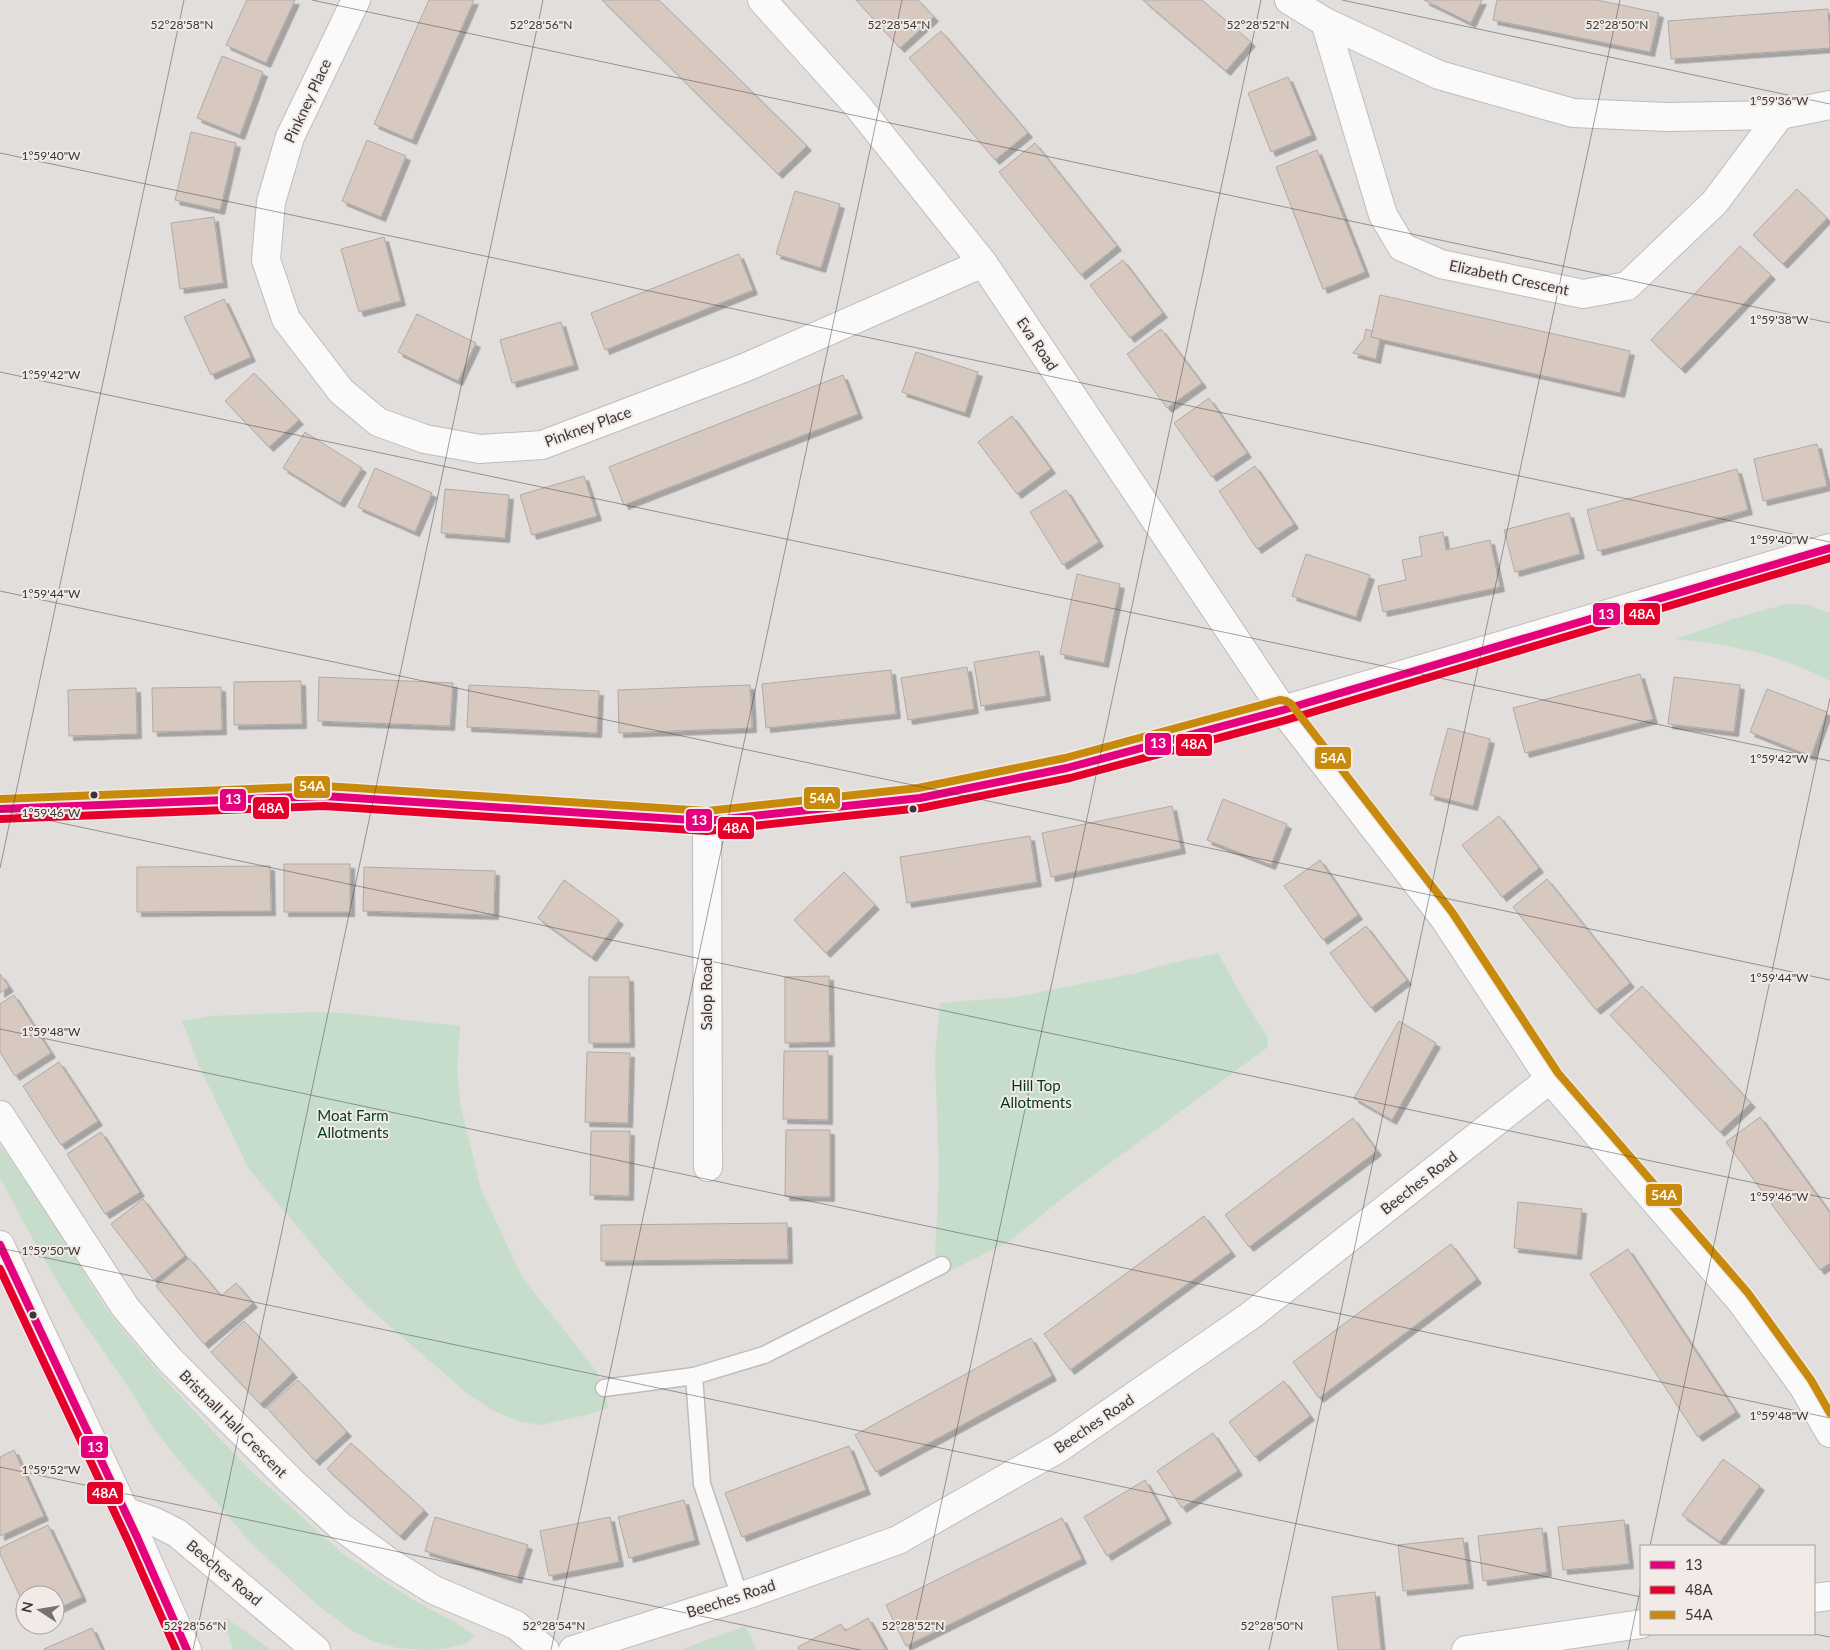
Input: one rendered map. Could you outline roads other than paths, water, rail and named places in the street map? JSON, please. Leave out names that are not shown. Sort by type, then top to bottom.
[{"type":"street","name":"Pinkney Place","points":[[356,0],[290,137],[270,202],[266,260],[286,319],[341,391],[378,422],[425,439],[480,449],[542,445],[744,368],[983,263]]},
{"type":"street","name":"Eva Road","points":[[762,0],[856,104],[983,263],[1282,710],[1444,918],[1550,1080],[1740,1300],[1803,1386],[1830,1433]]},
{"type":"street","points":[[1289,0],[1325,22],[1439,75],[1573,113],[1668,117],[1780,115],[1830,106]]},
{"type":"street","name":"Elizabeth Crescent","points":[[1325,22],[1383,215],[1402,247],[1441,264],[1583,294],[1627,286],[1715,202],[1780,115]]},
{"type":"street","points":[[0,809],[324,796],[707,821],[920,798],[1067,768],[1282,710],[1830,548]]},
{"type":"street","name":"Salop Road","points":[[707,821],[708,1167]]},
{"type":"street","name":"Beeches Road","points":[[573,1650],[740,1597],[898,1540],[1059,1448],[1250,1316],[1550,1080]]},
{"type":"street","name":"Bristnall Hall Crescent","points":[[0,1114],[125,1307],[169,1359],[292,1482],[340,1526],[392,1564],[434,1590],[516,1625],[544,1650]]},
{"type":"street","points":[[0,1245],[187,1650]]},
{"type":"street","name":"Beeches Road","points":[[124,1511],[155,1522],[177,1533],[316,1650]]},
{"type":"street","points":[[1815,1598],[1830,1596]]},
{"type":"street","points":[[1466,1650],[1640,1624]]},
{"type":"lane","points":[[604,1388],[694,1376],[764,1355],[942,1265]]},
{"type":"lane","points":[[694,1376],[702,1484],[740,1597]]},
{"type":"park label","name":"Hill Top Allotments","points":[[1036,1094]]},
{"type":"park label","name":"Moat Farm Allotments","points":[[353,1124]]}]
